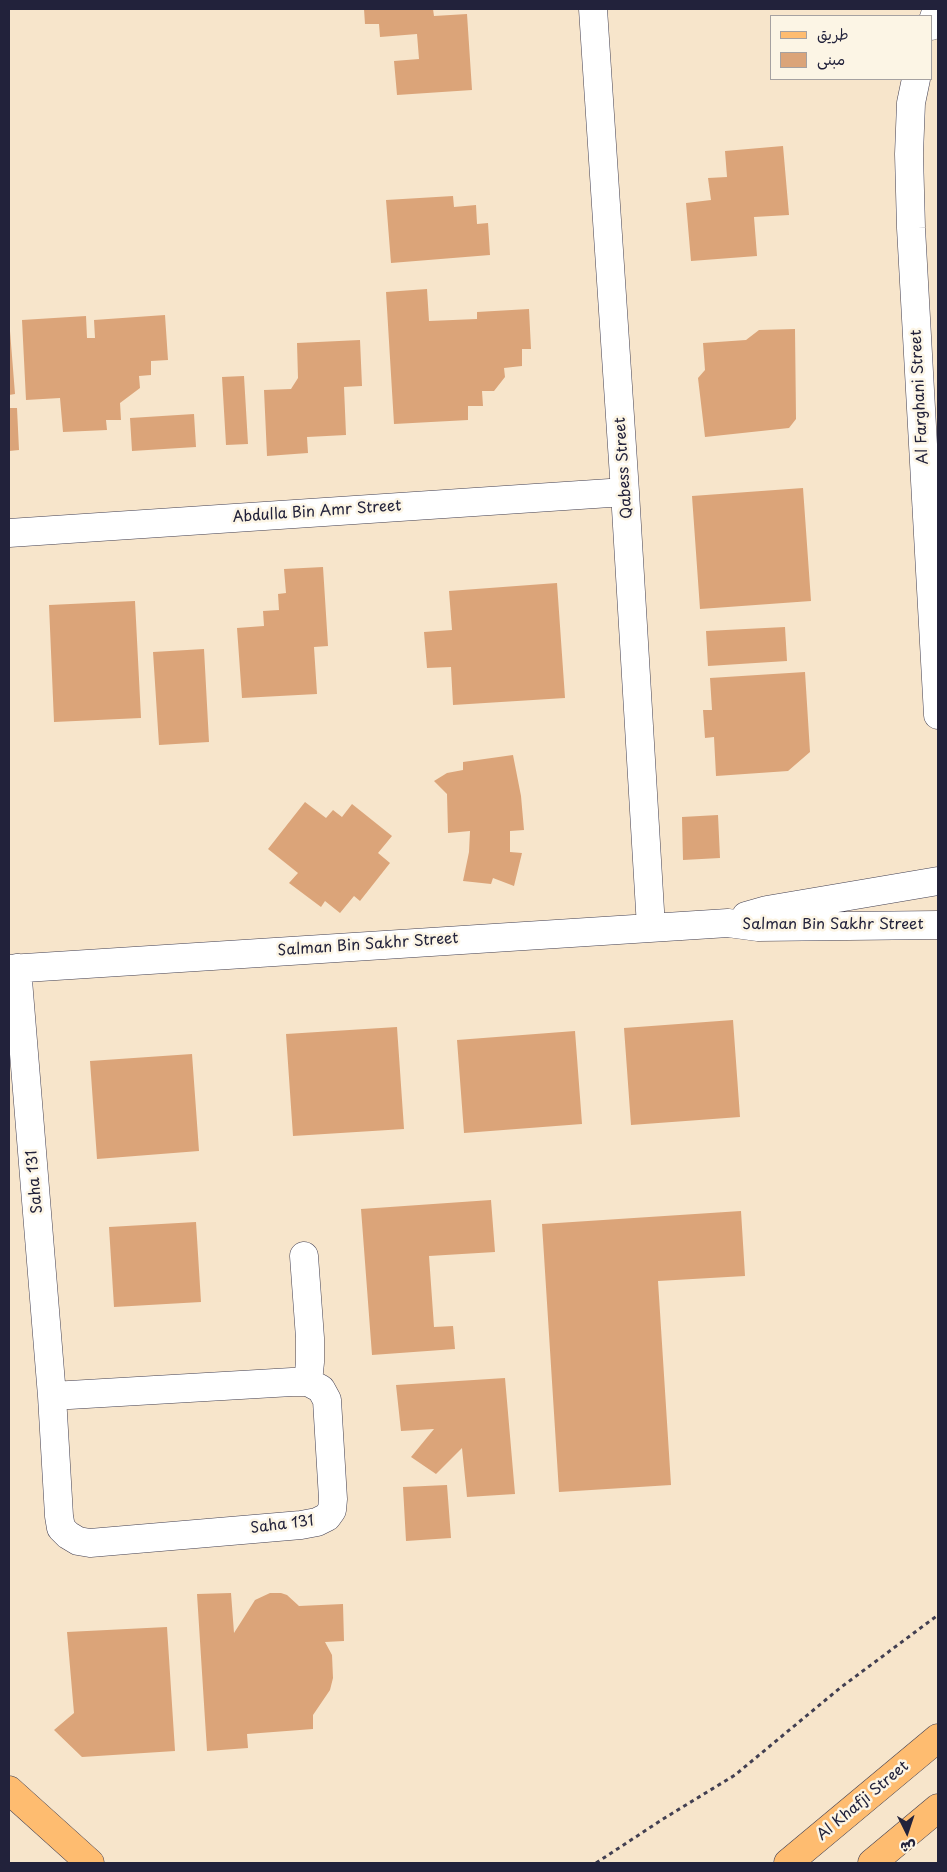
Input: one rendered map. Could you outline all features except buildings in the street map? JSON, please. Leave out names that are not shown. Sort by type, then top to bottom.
[{"type":"main road","name":"Al Khafji Street","points":[[788,1863],[938,1738]]},
{"type":"main road","points":[[9,1790],[90,1863]]},
{"type":"main road","points":[[872,1863],[938,1808]]},
{"type":"street","name":"Qabess Street","points":[[593,9],[626,492],[651,927]]},
{"type":"street","points":[[932,23],[936,9]]},
{"type":"street","name":"Al Farghani Street","points":[[916,80],[912,103],[909,154],[911,228],[938,715]]},
{"type":"street","name":"Abdulla Bin Amr Street","points":[[9,533],[626,492]]},
{"type":"street","name":"Salman Bin Sakhr Street","points":[[728,923],[743,916],[767,910],[938,881]]},
{"type":"street","name":"Salman Bin Sakhr Street","points":[[13,969],[728,923],[758,927],[938,925]]},
{"type":"street","name":"Saha 131","points":[[13,969],[52,1396],[59,1516],[62,1528],[68,1535],[78,1541],[90,1542],[301,1525],[317,1522],[326,1517],[332,1510],[333,1500],[327,1400],[321,1389],[308,1382]]},
{"type":"street","points":[[52,1396],[308,1382],[310,1338],[304,1256]]},
{"type":"path","points":[[596,1863],[663,1819],[735,1776],[840,1688],[938,1616]]}]
